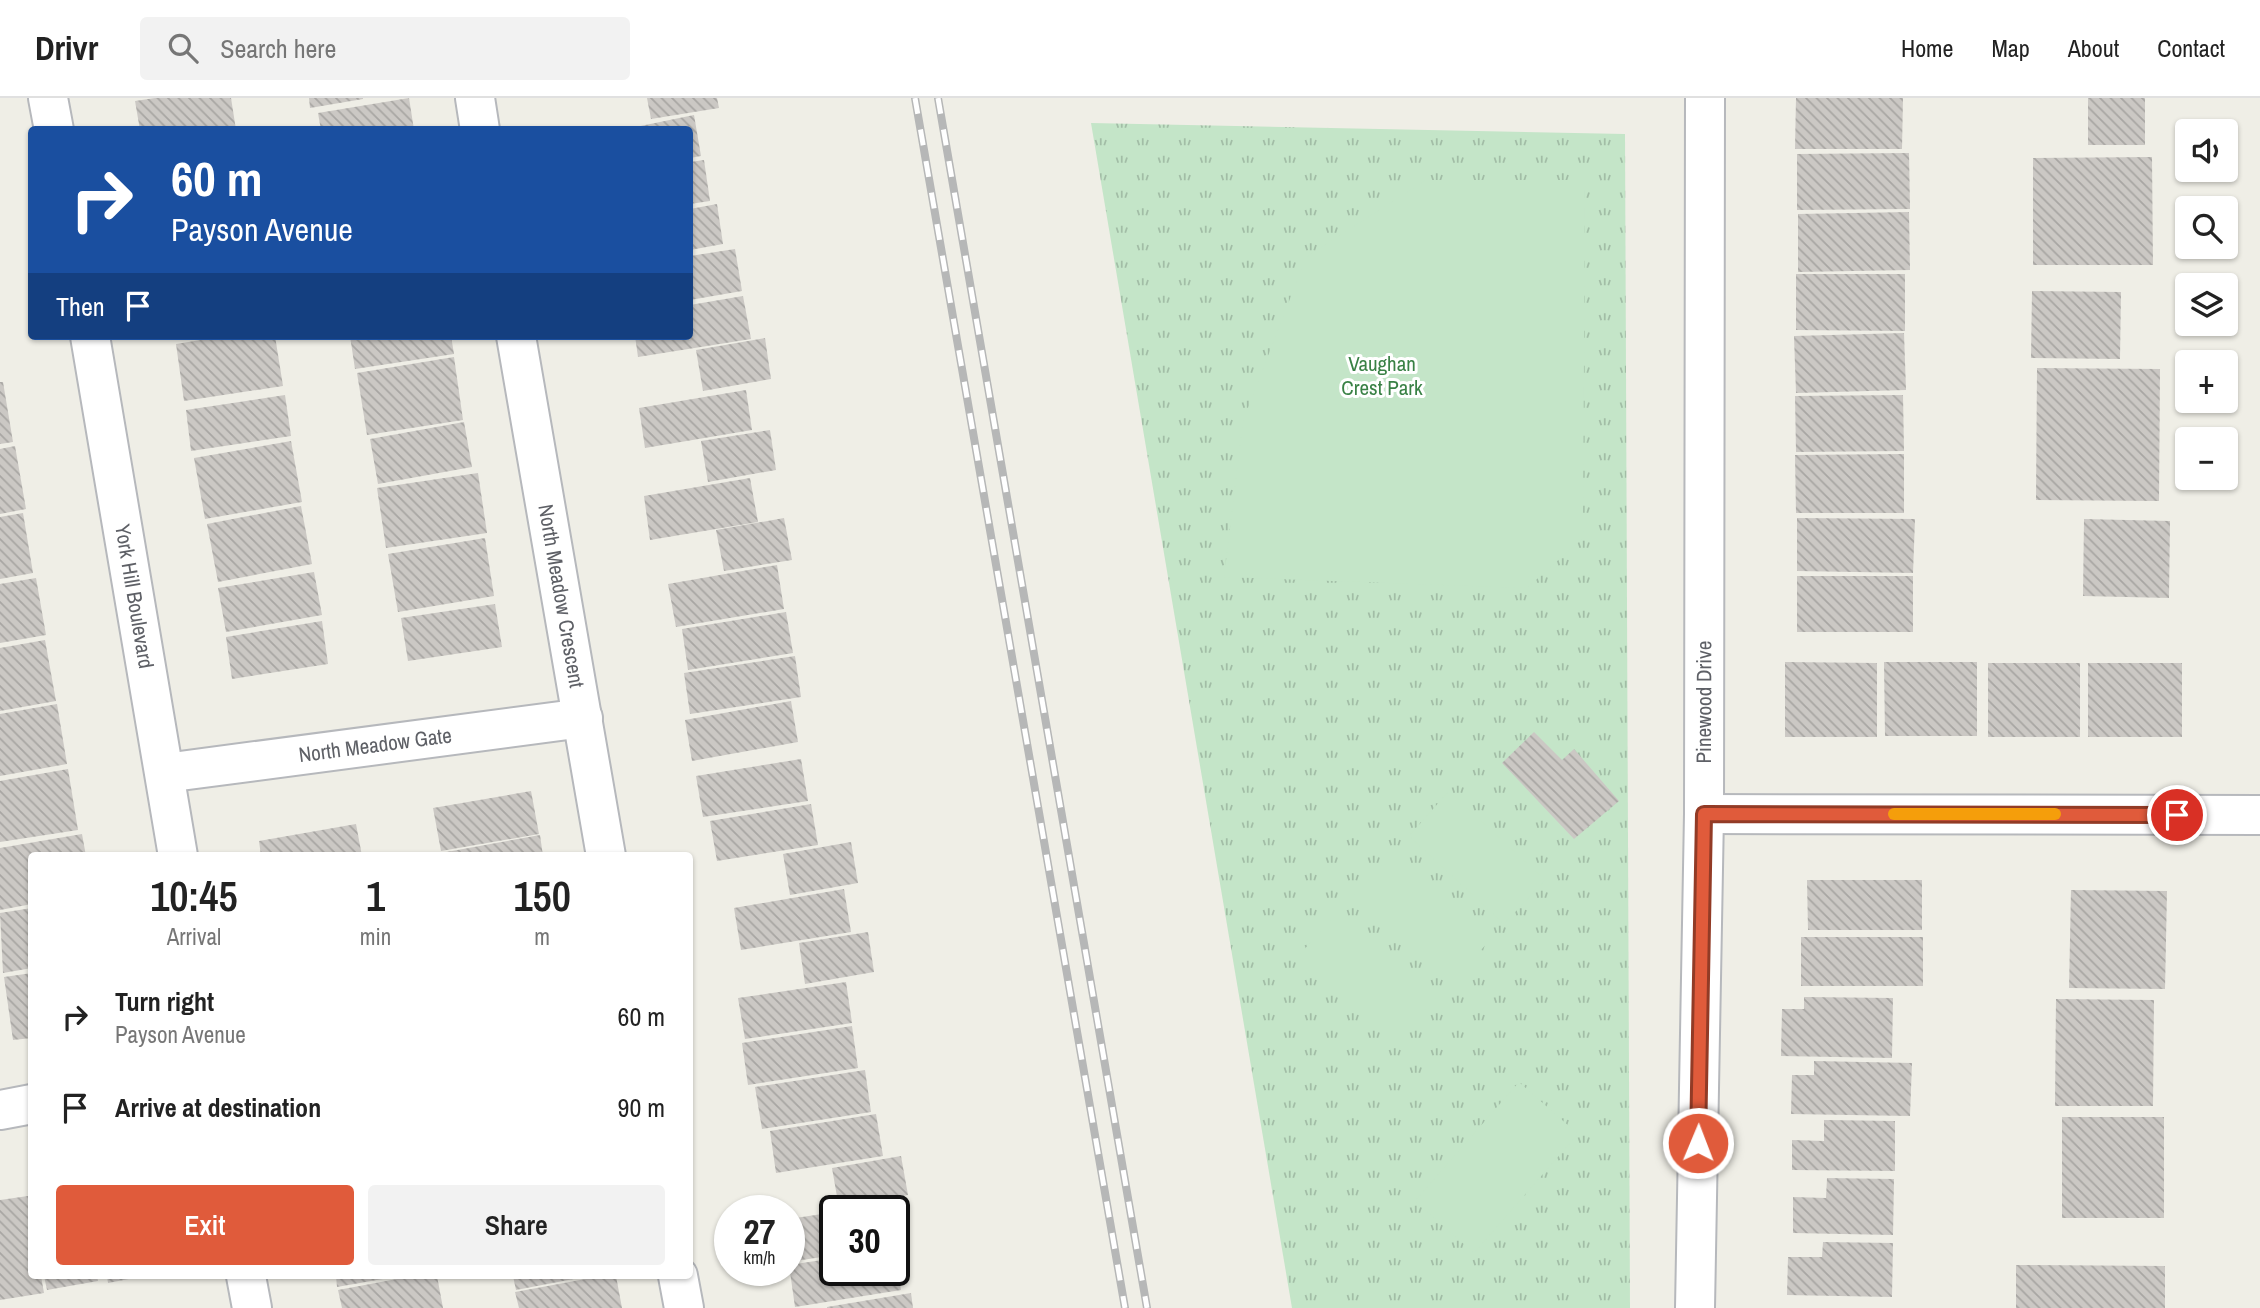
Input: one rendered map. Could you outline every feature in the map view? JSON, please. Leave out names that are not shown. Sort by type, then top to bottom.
[{"type":"street","points":[[48,98],[53,126]]},
{"type":"street","points":[[475,98],[479,126]]},
{"type":"street","name":"Pinewood Drive","points":[[1695,1308],[1704,814],[1705,98]]},
{"type":"street","name":"York Hill Boulevard","points":[[91,340],[177,852]]},
{"type":"street","name":"North Meadow Crescent","points":[[517,340],[606,852]]},
{"type":"street","name":"North Meadow Gate","points":[[165,773],[583,718]]},
{"type":"street","points":[[1704,814],[2260,815]]},
{"type":"street","points":[[0,1110],[28,1105]]},
{"type":"street","points":[[247,1279],[252,1308]]},
{"type":"street","points":[[679,1279],[684,1308]]},
{"type":"green space","name":"Vaughan Crest Park","points":[[1091,123],[1625,134],[1630,1308],[1292,1308]]},
{"type":"green space","points":[[1426,180],[1585,180],[1583,538],[1527,588],[1224,577],[1243,421],[1306,257]]},
{"type":"green space","points":[[1449,791],[1545,880],[1504,924],[1409,836]]},
{"type":"green space","points":[[1395,851],[1491,939],[1450,984],[1354,895]]},
{"type":"green space","points":[[1340,910],[1436,998],[1395,1043],[1300,954]]},
{"type":"green space","points":[[1519,1082],[1578,1134],[1474,1253],[1415,1201]]},
{"type":"building","points":[[155,98],[231,98],[235,126],[139,126],[135,101]]},
{"type":"building","points":[[309,98],[363,98],[363,99],[310,108]]},
{"type":"building","points":[[409,98],[413,126],[320,126],[318,113]]},
{"type":"building","points":[[647,98],[717,98],[719,108],[651,119]]},
{"type":"building","points":[[1796,98],[1903,98],[1902,149],[1795,149]]},
{"type":"building","points":[[2088,98],[2145,98],[2145,145],[2088,145]]},
{"type":"building","points":[[694,115],[701,156],[693,157],[693,126],[640,126]]},
{"type":"building","points":[[1909,153],[1910,209],[1797,210],[1797,154]]},
{"type":"building","points":[[2152,157],[2153,265],[2033,265],[2033,158]]},
{"type":"building","points":[[704,160],[710,201],[693,204],[693,162]]},
{"type":"building","points":[[717,204],[723,244],[693,249],[693,208]]},
{"type":"building","points":[[1909,212],[1910,270],[1798,272],[1798,214]]},
{"type":"building","points":[[735,249],[742,291],[693,299],[693,256]]},
{"type":"building","points":[[1796,274],[1905,274],[1905,331],[1796,330]]},
{"type":"building","points":[[2032,291],[2121,292],[2120,359],[2031,358]]},
{"type":"building","points":[[743,296],[751,339],[638,357],[636,340],[693,340],[693,304]]},
{"type":"building","points":[[1904,333],[1906,390],[1796,393],[1794,336]]},
{"type":"building","points":[[765,338],[771,379],[703,391],[696,350]]},
{"type":"building","points":[[200,340],[276,340],[283,386],[184,401],[176,344]]},
{"type":"building","points":[[351,340],[452,340],[454,354],[355,369]]},
{"type":"building","points":[[454,357],[463,420],[367,435],[357,373]]},
{"type":"building","points":[[2037,368],[2160,369],[2159,501],[2036,500]]},
{"type":"building","points":[[0,382],[3,382],[13,442],[0,444]]},
{"type":"building","points":[[746,390],[752,430],[645,448],[639,408]]},
{"type":"building","points":[[285,395],[291,436],[191,451],[186,410]]},
{"type":"building","points":[[1903,395],[1904,451],[1796,452],[1795,396]]},
{"type":"building","points":[[464,422],[472,467],[378,484],[370,439]]},
{"type":"building","points":[[770,430],[776,470],[708,482],[701,441]]},
{"type":"building","points":[[291,441],[302,502],[205,519],[194,458]]},
{"type":"building","points":[[15,446],[26,509],[0,514],[0,449]]},
{"type":"building","points":[[1904,454],[1904,513],[1796,513],[1795,455]]},
{"type":"building","points":[[478,473],[487,533],[386,548],[377,488]]},
{"type":"building","points":[[750,478],[758,522],[650,540],[644,496]]},
{"type":"building","points":[[301,506],[312,564],[218,582],[207,524]]},
{"type":"building","points":[[23,513],[33,573],[0,579],[0,517]]},
{"type":"building","points":[[784,518],[792,560],[724,571],[716,530]]},
{"type":"building","points":[[1797,518],[1915,519],[1913,573],[1797,571]]},
{"type":"building","points":[[2084,519],[2170,521],[2169,598],[2083,596]]},
{"type":"building","points":[[485,538],[494,596],[398,612],[388,554]]},
{"type":"building","points":[[777,565],[784,609],[676,627],[668,584]]},
{"type":"building","points":[[314,572],[322,615],[226,632],[218,588]]},
{"type":"building","points":[[1797,576],[1913,576],[1913,632],[1797,632]]},
{"type":"building","points":[[36,578],[46,635],[0,643],[0,584]]},
{"type":"building","points":[[495,604],[502,647],[408,661],[401,618]]},
{"type":"building","points":[[786,612],[793,653],[688,670],[682,629]]},
{"type":"building","points":[[322,621],[328,664],[232,679],[226,637]]},
{"type":"building","points":[[45,640],[56,701],[0,711],[0,648]]},
{"type":"building","points":[[795,656],[801,697],[690,714],[684,673]]},
{"type":"building","points":[[1785,662],[1877,663],[1877,737],[1785,737]]},
{"type":"building","points":[[1884,662],[1977,662],[1977,736],[1885,736]]},
{"type":"building","points":[[1988,663],[2080,663],[2080,737],[1988,737]]},
{"type":"building","points":[[2088,663],[2182,663],[2182,737],[2088,737]]},
{"type":"building","points":[[791,701],[798,742],[692,761],[685,720]]},
{"type":"building","points":[[57,704],[67,764],[0,776],[0,714]]},
{"type":"building","points":[[1534,732],[1562,760],[1574,749],[1619,801],[1574,839],[1502,763]]},
{"type":"building","points":[[801,759],[808,801],[703,817],[696,776]]},
{"type":"building","points":[[68,769],[78,830],[0,842],[0,781]]},
{"type":"building","points":[[531,791],[539,834],[441,851],[433,808]]},
{"type":"building","points":[[811,804],[818,845],[717,861],[710,821]]},
{"type":"building","points":[[356,824],[361,852],[260,852],[259,841]]},
{"type":"building","points":[[82,834],[85,852],[28,852],[28,905],[0,910],[0,848]]},
{"type":"building","points":[[540,835],[542,852],[446,852]]},
{"type":"building","points":[[851,842],[858,883],[790,895],[783,854]]},
{"type":"building","points":[[1807,880],[1922,880],[1922,930],[1808,930]]},
{"type":"building","points":[[844,889],[851,932],[741,950],[734,908]]},
{"type":"building","points":[[2071,890],[2167,891],[2165,989],[2069,988]]},
{"type":"building","points":[[28,909],[28,969],[3,973],[0,913]]},
{"type":"building","points":[[868,932],[874,972],[805,984],[799,943]]},
{"type":"building","points":[[1801,937],[1923,937],[1923,986],[1801,986]]},
{"type":"building","points":[[28,974],[28,1038],[13,1040],[4,977]]},
{"type":"building","points":[[846,982],[852,1023],[745,1039],[738,998]]},
{"type":"building","points":[[1804,997],[1893,998],[1892,1058],[1781,1056],[1782,1009],[1804,1009]]},
{"type":"building","points":[[2056,999],[2154,1000],[2153,1106],[2055,1106]]},
{"type":"building","points":[[852,1026],[858,1068],[748,1085],[742,1043]]},
{"type":"building","points":[[1814,1061],[1912,1063],[1910,1116],[1791,1114],[1792,1075],[1814,1075]]},
{"type":"building","points":[[865,1070],[871,1112],[762,1129],[755,1087]]},
{"type":"building","points":[[876,1114],[883,1156],[776,1173],[770,1131]]},
{"type":"building","points":[[2062,1117],[2164,1117],[2164,1218],[2062,1218]]},
{"type":"building","points":[[1824,1120],[1895,1121],[1895,1171],[1792,1170],[1792,1140],[1824,1141]]},
{"type":"building","points":[[901,1156],[908,1195],[837,1195],[832,1168]]},
{"type":"building","points":[[1827,1178],[1894,1179],[1893,1235],[1793,1233],[1793,1197],[1826,1198]]},
{"type":"building","points":[[28,1196],[28,1279],[42,1279],[44,1293],[0,1300],[0,1200]]},
{"type":"building","points":[[819,1214],[819,1257],[805,1260],[805,1217]]},
{"type":"building","points":[[1823,1242],[1893,1243],[1892,1297],[1787,1295],[1788,1257],[1822,1257]]},
{"type":"building","points":[[819,1260],[819,1286],[900,1286],[901,1290],[795,1307],[792,1286],[805,1286],[805,1263]]},
{"type":"building","points":[[2016,1265],[2165,1266],[2165,1308],[2016,1308]]},
{"type":"building","points":[[45,1279],[98,1281],[47,1290]]},
{"type":"building","points":[[107,1279],[129,1279],[108,1283]]},
{"type":"building","points":[[336,1279],[383,1279],[337,1287]]},
{"type":"building","points":[[397,1279],[438,1279],[443,1308],[342,1308],[338,1290]]},
{"type":"building","points":[[514,1279],[574,1279],[516,1290]]},
{"type":"building","points":[[586,1279],[617,1279],[622,1308],[519,1308],[515,1292]]},
{"type":"building","points":[[911,1293],[913,1308],[827,1308],[827,1307]]},
{"type":"railway","points":[[915,98],[1125,1308]]},
{"type":"railway","points":[[938,98],[1147,1308]]},
{"type":"slow traffic","points":[[1894,814],[2055,814]]},
{"type":"route","points":[[1698,1143],[1704,814],[2177,815]]}]
